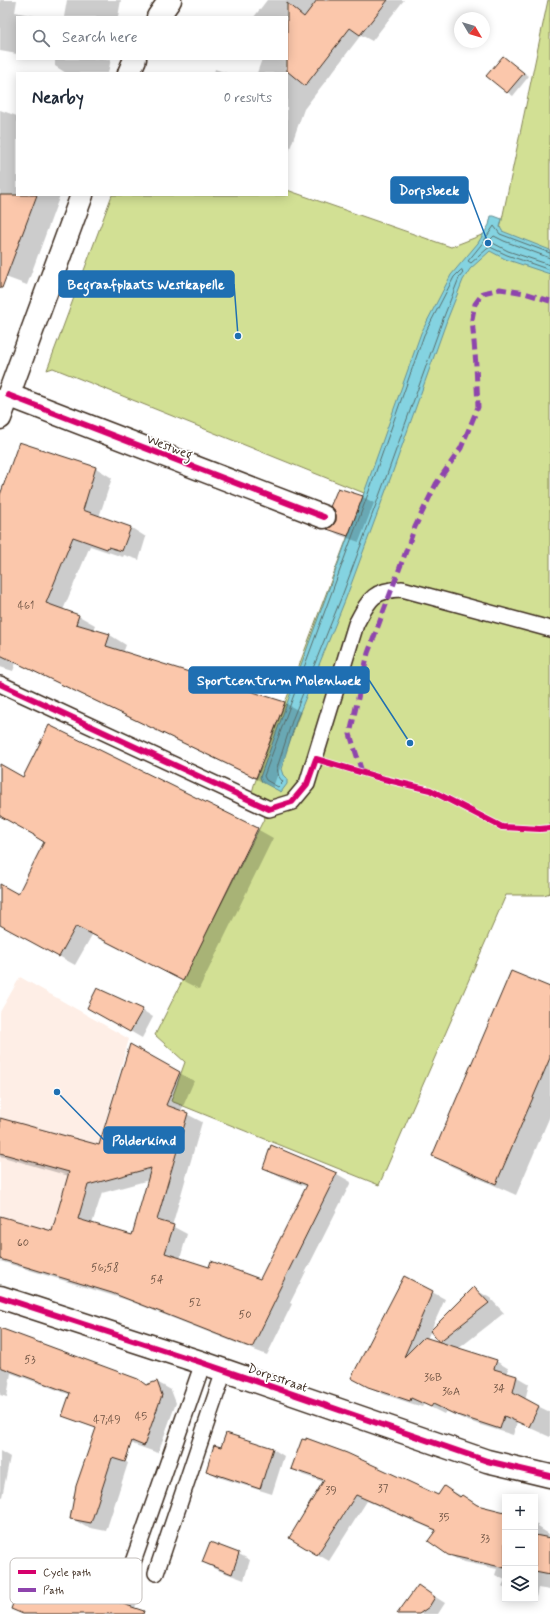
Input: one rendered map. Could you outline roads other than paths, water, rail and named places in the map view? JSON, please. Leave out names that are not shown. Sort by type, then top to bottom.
[{"type":"street","points":[[129,72],[135,60]]},
{"type":"street","points":[[0,418],[82,196]]},
{"type":"street","name":"Westweg","points":[[8,395],[324,517]]},
{"type":"street","name":"Dorpsstraat","points":[[0,1297],[203,1363],[487,1460],[550,1476]]},
{"type":"lane","points":[[0,684],[269,809],[292,802],[307,784],[356,624],[367,602],[380,592],[402,589],[550,629]]},
{"type":"lane","points":[[134,1558],[203,1363]]},
{"type":"lane","points":[[156,1573],[224,1371]]},
{"type":"water","points":[[491,216],[502,219],[500,227],[502,231],[550,250],[550,274],[505,259],[490,251],[470,269],[463,280],[447,320],[346,598],[297,719],[281,769],[283,775],[287,779],[287,784],[281,792],[262,782],[260,777],[421,333],[451,275],[478,243],[489,225]]},
{"type":"place","name":"Dorpsbeek","points":[[488,243]]},
{"type":"place","name":"Begraafplaats Westkapelle","points":[[238,336]]},
{"type":"place","name":"Sportcentrum Molenhoek","points":[[410,743]]},
{"type":"place","name":"Polderkind","points":[[57,1092]]}]
